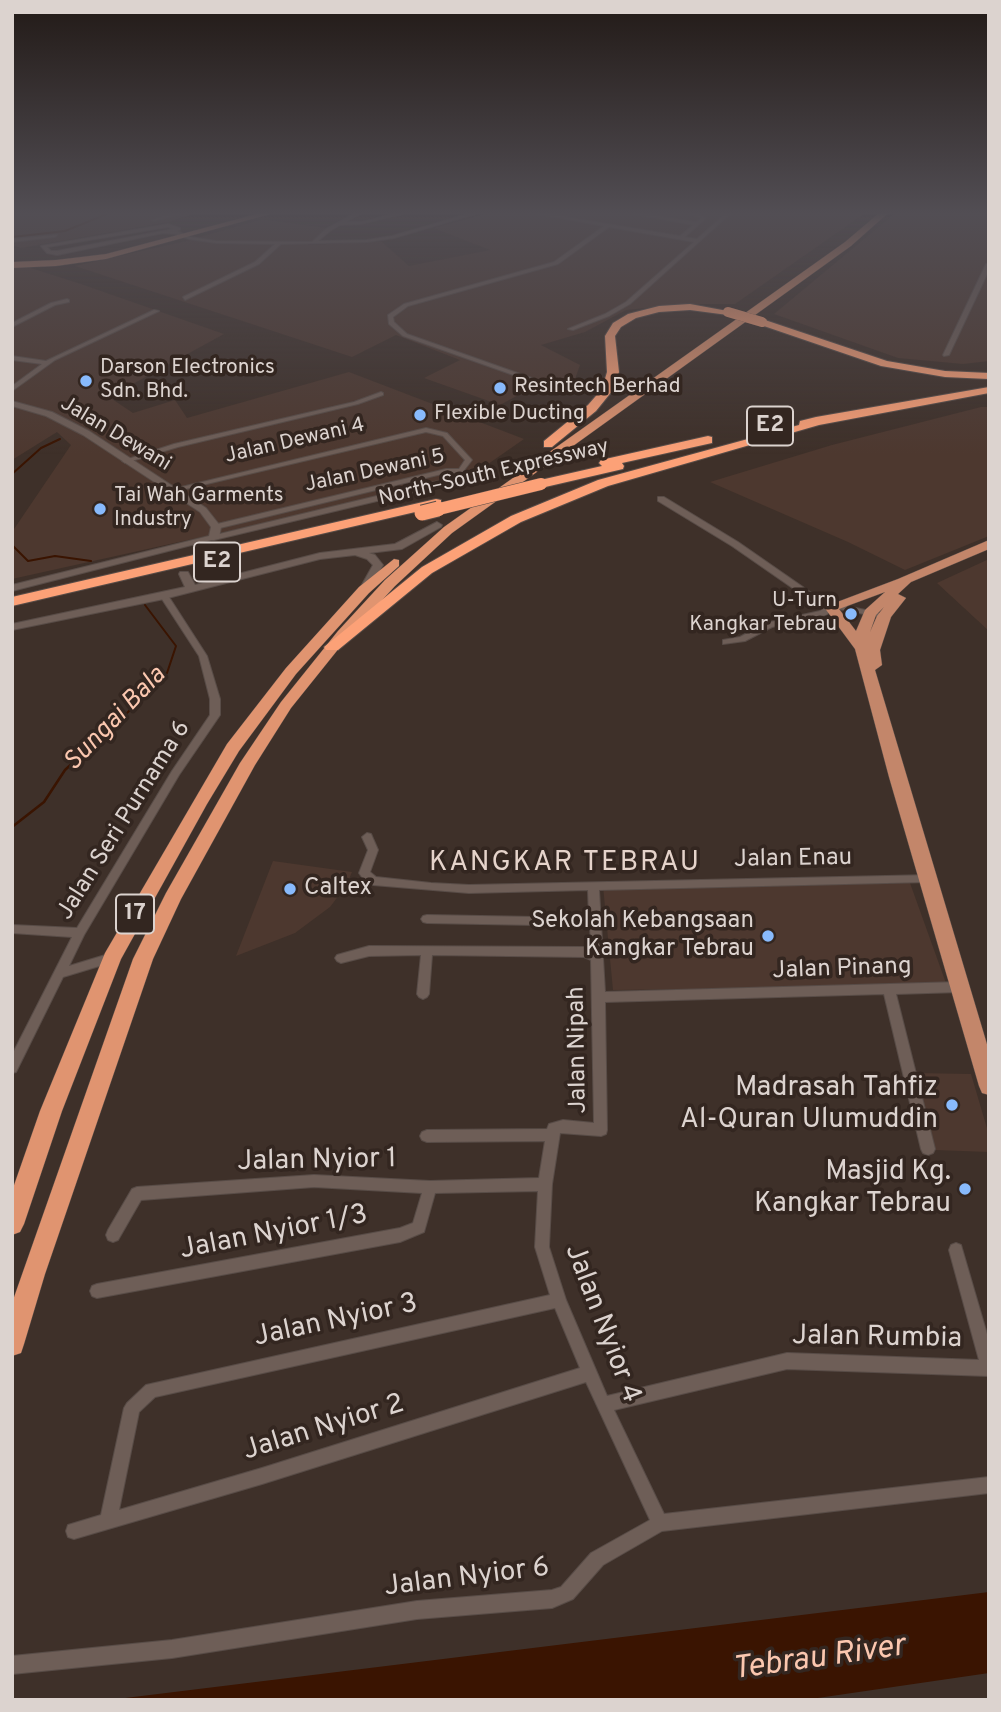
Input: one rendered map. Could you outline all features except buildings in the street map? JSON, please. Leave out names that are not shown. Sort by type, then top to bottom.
[{"type":"highway","name":"17","points":[[12,1224],[51,1111],[112,958],[233,748],[283,681],[364,590],[437,525],[548,444],[767,294]]},
{"type":"highway","name":"17","points":[[12,1344],[33,1274],[143,959],[172,898],[248,762],[286,705],[332,647],[390,583],[466,516],[778,294]]},
{"type":"highway","points":[[548,444],[592,408],[607,390],[613,372],[610,336],[617,325],[632,316],[659,309],[690,307],[728,312],[885,364],[927,372],[989,376]]},
{"type":"highway","name":"North–South Expressway","points":[[12,610],[816,421],[989,388]]},
{"type":"highway","name":"North–South Expressway","points":[[12,601],[861,406],[989,388]]},
{"type":"highway","points":[[332,647],[427,570],[516,519],[603,483],[813,425],[816,421]]},
{"type":"main road","points":[[862,649],[831,607],[989,544]]},
{"type":"main road","points":[[989,553],[927,579],[902,594],[863,628],[862,649],[989,1086]]},
{"type":"main road","points":[[883,727],[873,650],[877,615],[906,579]]},
{"type":"street","points":[[185,298],[193,294]]},
{"type":"street","points":[[444,294],[396,310],[390,316],[391,323],[405,335],[538,382]]},
{"type":"street","points":[[571,329],[607,316],[638,294]]},
{"type":"street","points":[[946,355],[974,294]]},
{"type":"street","points":[[12,325],[53,304],[67,301]]},
{"type":"street","points":[[12,389],[46,363],[156,311]]},
{"type":"street","points":[[12,358],[46,363]]},
{"type":"street","points":[[125,461],[176,445],[356,403],[381,394]]},
{"type":"street","name":"Jalan Dewani","points":[[12,404],[50,414],[84,432],[203,510],[215,533]]},
{"type":"street","name":"Jalan Dewani 4","points":[[173,490],[426,430],[445,434],[469,460],[461,471],[445,482],[215,533]]},
{"type":"street","points":[[661,499],[735,544],[814,600],[831,607],[877,615]]},
{"type":"street","points":[[12,627],[164,596],[320,556],[398,547],[437,525]]},
{"type":"street","points":[[12,588],[173,554],[215,533]]},
{"type":"street","points":[[351,552],[371,557],[378,565],[364,590]]},
{"type":"street","points":[[184,574],[191,588]]},
{"type":"street","name":"Jalan Seri Purnama 6","points":[[12,1068],[80,933],[175,773],[215,715],[215,699],[203,656],[164,596]]},
{"type":"street","points":[[726,642],[742,639],[769,625],[828,611],[831,607]]},
{"type":"street","name":"Jalan Enau","points":[[367,837],[373,850],[364,873],[373,881],[469,889],[928,878]]},
{"type":"street","name":"Jalan Nipah","points":[[551,1135],[554,1128],[560,1126],[601,1130],[599,998],[593,886]]},
{"type":"street","points":[[427,919],[595,922]]},
{"type":"street","points":[[12,929],[80,933]]},
{"type":"street","points":[[341,958],[369,951],[427,951],[586,953],[597,958]]},
{"type":"street","points":[[423,994],[427,951]]},
{"type":"street","points":[[59,974],[112,958]]},
{"type":"street","name":"Jalan Pinang","points":[[599,998],[960,987]]},
{"type":"street","points":[[889,989],[928,1149]]},
{"type":"street","points":[[427,1136],[551,1135]]},
{"type":"street","name":"Jalan Nyior 4","points":[[551,1135],[542,1247],[559,1300],[603,1405],[660,1523]]},
{"type":"street","name":"Jalan Nyior 1","points":[[113,1235],[137,1194],[314,1181],[430,1187],[545,1184]]},
{"type":"street","name":"Jalan Nyior 1/3","points":[[96,1291],[400,1235],[419,1227],[430,1187]]},
{"type":"street","name":"Jalan Rumbia","points":[[603,1405],[788,1361],[988,1369],[956,1250]]},
{"type":"street","name":"Jalan Nyior 3","points":[[108,1521],[132,1408],[151,1390],[559,1300]]},
{"type":"street","name":"Jalan Nyior 2","points":[[74,1531],[590,1373]]},
{"type":"street","name":"Jalan Nyior 6","points":[[12,1665],[184,1647],[417,1610],[552,1599],[567,1593],[597,1559],[660,1523],[989,1485]]},
{"type":"shaded area","points":[[12,294],[109,294],[224,334],[109,397],[133,413],[175,400],[187,418],[349,372],[524,439],[468,478],[12,579],[12,532],[71,445],[57,432],[12,460]]},
{"type":"shaded area","points":[[160,294],[749,294],[735,304],[686,304],[626,310],[585,332],[541,345],[580,365],[574,382],[533,387],[500,405],[424,378],[460,360],[396,335],[352,357]]},
{"type":"shaded area","points":[[798,294],[989,294],[989,361],[963,364],[898,358],[774,314]]},
{"type":"shaded area","points":[[989,407],[989,536],[905,570],[710,482],[832,445]]},
{"type":"shaded area","points":[[989,559],[989,631],[937,583]]},
{"type":"shaded area","points":[[273,861],[352,872],[346,886],[330,907],[295,933],[236,956]]},
{"type":"shaded area","name":"Sekolah Kebangsaan Kangkar Tebrau","points":[[910,883],[947,986],[613,990],[603,886]]},
{"type":"shaded area","name":"Madrasah Tahfiz Al-Quran Ulumuddin","points":[[915,1073],[971,1074],[989,1135],[989,1152],[935,1150]]},
{"type":"water","name":"Tebrau River","points":[[989,1592],[989,1673],[804,1700],[109,1700]]},
{"type":"waterway","points":[[12,474],[41,448],[60,439]]},
{"type":"waterway","points":[[12,545],[28,561],[55,556],[91,561]]},
{"type":"waterway","name":"Sungai Bala","points":[[124,716],[167,673],[176,646],[145,605]]},
{"type":"waterway","name":"Sungai Bala","points":[[12,827],[44,802],[65,770],[124,716]]},
{"type":"place","name":"Darson Electronics Sdn. Bhd.","points":[[86,381]]},
{"type":"place","name":"Resintech Berhad","points":[[500,388]]},
{"type":"place","name":"Flexible Ducting","points":[[420,415]]},
{"type":"place","name":"Tai Wah Garments Industry","points":[[100,509]]},
{"type":"place","name":"U-Turn Kangkar Tebrau","points":[[851,614]]},
{"type":"place","name":"Caltex","points":[[290,889]]},
{"type":"place","name":"Sekolah Kebangsaan Kangkar Tebrau","points":[[768,936]]},
{"type":"place","name":"Madrasah Tahfiz Al-Quran Ulumuddin","points":[[952,1105]]},
{"type":"place","name":"Masjid Kg. Kangkar Tebrau","points":[[965,1189]]},
{"type":"district","name":"KANGKAR TEBRAU","points":[[565,864]]}]
